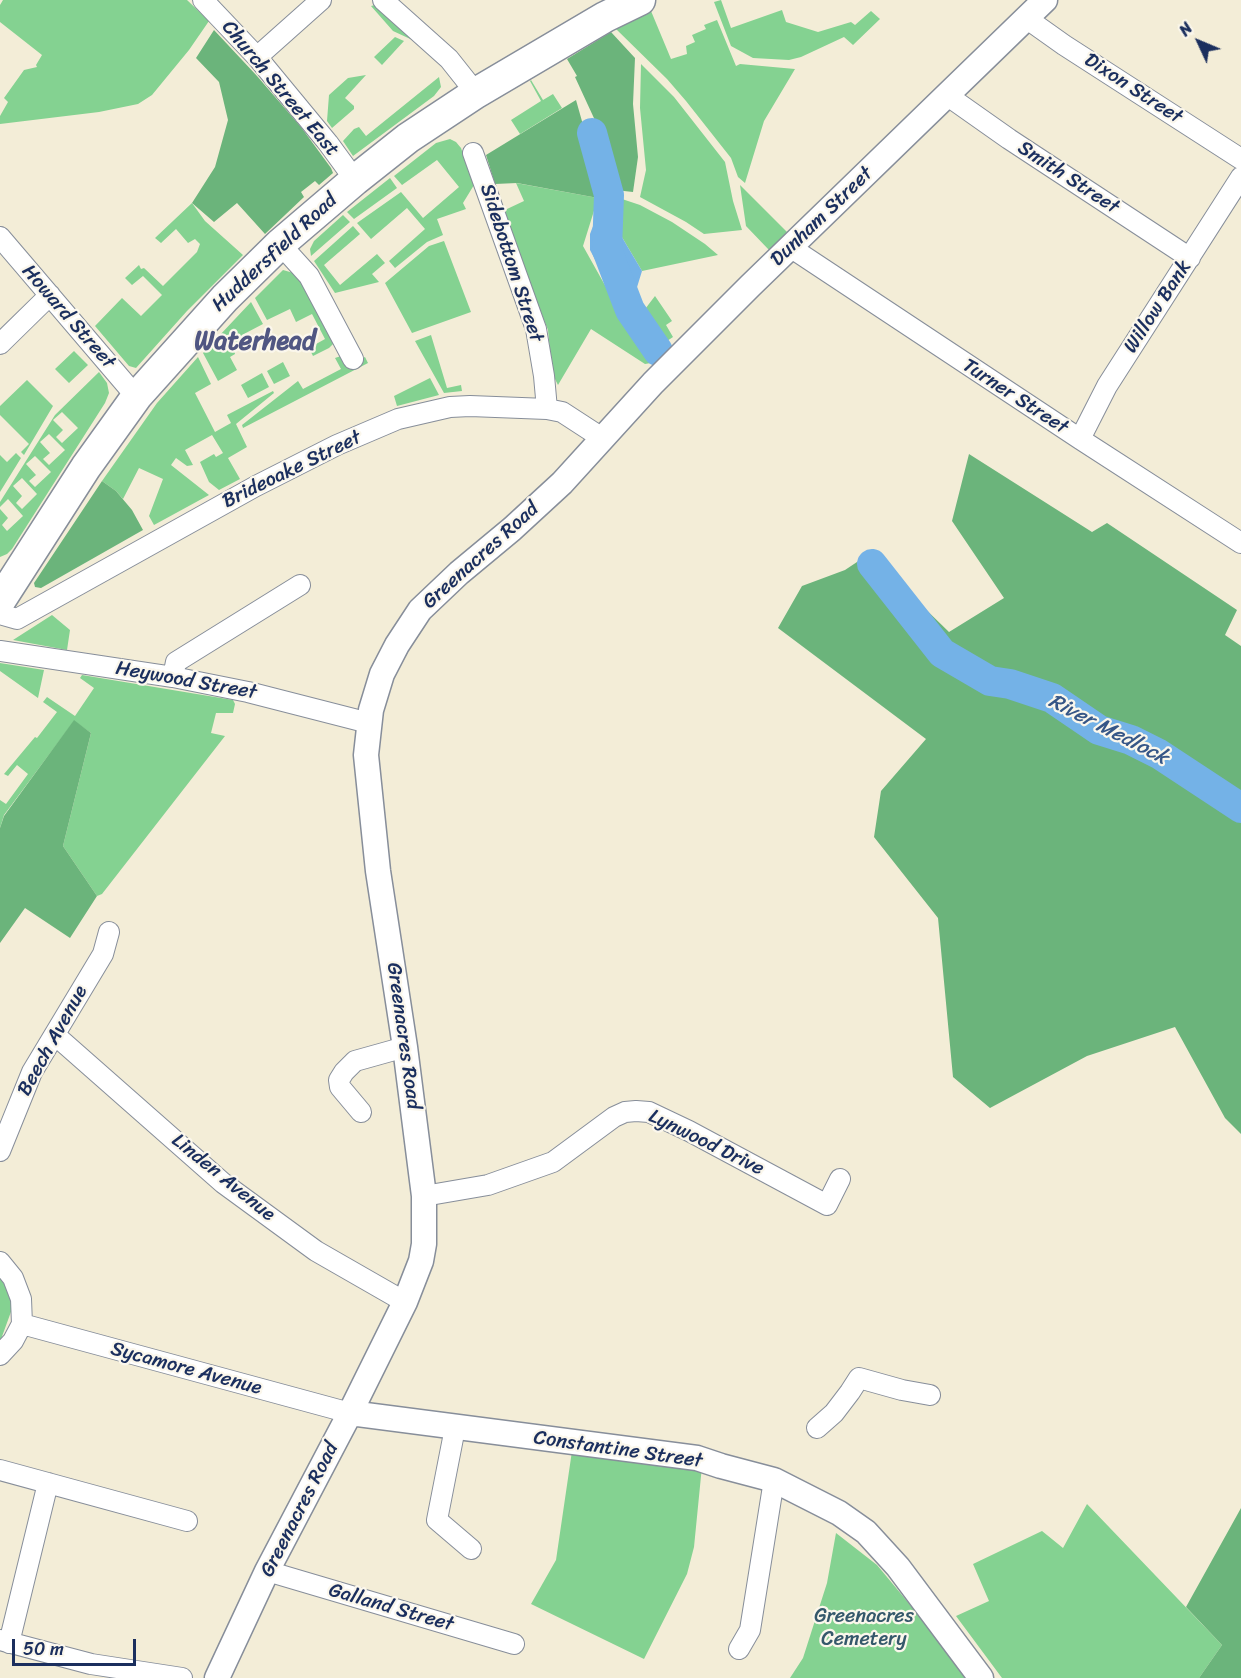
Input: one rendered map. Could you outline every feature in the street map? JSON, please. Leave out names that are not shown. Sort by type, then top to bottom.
[{"type":"main road","name":"Huddersfield Road","points":[[2,596],[92,458],[137,396],[225,298],[280,244],[408,138],[476,93],[605,17],[640,0]]},
{"type":"street","name":"Church Street East","points":[[203,0],[257,57],[328,143],[355,180]]},
{"type":"street","points":[[257,57],[321,0]]},
{"type":"street","points":[[383,0],[449,59],[476,93]]},
{"type":"street","name":"Dunham Street","points":[[602,438],[661,375],[790,247],[1045,0]]},
{"type":"street","name":"Dixon Street","points":[[1026,18],[1056,40],[1241,159]]},
{"type":"street","name":"Smith Street","points":[[948,96],[1190,258]]},
{"type":"street","name":"Sidebottom Street","points":[[473,153],[536,329],[547,409]]},
{"type":"street","name":"Willow Bank","points":[[1080,439],[1107,386],[1241,177]]},
{"type":"street","name":"Howard Street","points":[[0,237],[137,396]]},
{"type":"street","points":[[280,244],[309,276],[353,359]]},
{"type":"street","name":"Turner Street","points":[[790,247],[1241,543]]},
{"type":"street","points":[[0,344],[50,295]]},
{"type":"street","name":"Brideoake Street","points":[[2,596],[17,619],[256,486],[337,445],[398,419],[450,407],[547,409],[568,416],[602,438]]},
{"type":"street","name":"Greenacres Road","points":[[217,1678],[267,1571],[405,1302],[421,1261],[424,1244],[424,1196],[372,822],[366,755],[369,723],[382,674],[397,645],[420,610],[562,483],[602,438]]},
{"type":"street","points":[[173,676],[176,662],[300,585]]},
{"type":"street","name":"Heywood Street","points":[[0,651],[173,676],[249,692],[369,723]]},
{"type":"street","name":"Beech Avenue","points":[[0,1151],[32,1072],[103,954],[109,932]]},
{"type":"street","name":"Linden Avenue","points":[[55,1035],[224,1183],[316,1251],[405,1302]]},
{"type":"street","points":[[361,1112],[340,1087],[339,1080],[344,1072],[355,1061],[405,1047]]},
{"type":"street","name":"Lynwood Drive","points":[[424,1196],[488,1185],[553,1162],[614,1117],[625,1112],[636,1111],[649,1113],[689,1131],[827,1205],[840,1179]]},
{"type":"street","points":[[0,1262],[13,1278],[21,1299],[22,1324],[13,1341],[0,1355]]},
{"type":"street","name":"Sycamore Avenue","points":[[22,1324],[350,1413]]},
{"type":"street","points":[[817,1428],[834,1413],[859,1378],[930,1395]]},
{"type":"street","name":"Constantine Street","points":[[350,1413],[697,1458],[774,1480],[839,1513],[866,1532],[898,1567],[981,1678]]},
{"type":"street","points":[[455,1428],[437,1520],[471,1549]]},
{"type":"street","points":[[0,1470],[187,1521]]},
{"type":"street","points":[[739,1649],[750,1630],[774,1480]]},
{"type":"street","points":[[48,1483],[4,1641],[91,1664],[182,1678]]},
{"type":"street","name":"Galland Street","points":[[267,1571],[514,1644]]},
{"type":"green space","points":[[3,0],[187,0],[209,21],[189,50],[152,95],[138,104],[99,112],[0,124],[0,116],[8,102],[4,98],[24,70],[37,67],[42,55],[0,22],[0,5]]},
{"type":"green space","points":[[721,0],[731,28],[782,10],[786,22],[818,32],[851,22],[855,25],[871,11],[880,19],[853,45],[844,37],[801,57],[789,60],[753,58],[731,46],[714,2]]},
{"type":"green space","points":[[375,5],[419,43],[393,31],[371,6]]},
{"type":"green space","points":[[651,11],[671,59],[687,54],[686,46],[695,42],[692,35],[706,29],[704,25],[717,20],[736,66],[740,64],[795,69],[764,121],[745,183],[738,177],[731,158],[686,101],[616,29]]},
{"type":"green space","points":[[214,30],[301,127],[333,173],[319,185],[315,181],[301,192],[304,197],[265,234],[237,203],[214,222],[192,203],[215,167],[228,120],[219,82],[196,58]]},
{"type":"green space","points":[[611,32],[635,58],[633,104],[638,157],[633,192],[615,190],[605,142],[575,77],[577,76],[567,59]]},
{"type":"green space","points":[[395,37],[404,41],[382,65],[374,57]]},
{"type":"green space","points":[[641,64],[674,97],[725,162],[742,230],[704,234],[640,197],[646,170],[640,108]]},
{"type":"green space","points":[[366,75],[345,98],[354,106],[354,109],[332,128],[327,121],[329,95],[348,78]]},
{"type":"green space","points":[[439,77],[441,87],[434,96],[353,156],[343,141],[354,129],[359,127],[366,136]]},
{"type":"green space","points":[[531,80],[543,100],[553,94],[562,108],[520,134],[511,120],[541,101]]},
{"type":"green space","points":[[576,100],[600,185],[598,198],[517,183],[495,184],[486,155]]},
{"type":"green space","points":[[450,139],[461,148],[474,185],[463,203],[466,209],[437,219],[443,235],[427,242],[395,268],[389,261],[425,229],[407,208],[371,239],[357,223],[401,192],[423,218],[459,187],[437,160],[402,185],[394,176],[436,143]]},
{"type":"green space","points":[[390,178],[397,188],[354,219],[347,212]]},
{"type":"green space","points":[[516,183],[598,198],[583,246],[616,305],[656,357],[651,363],[645,364],[591,329],[558,385],[552,373],[548,330],[503,218],[507,209],[524,201]]},
{"type":"green space","points":[[740,185],[787,232],[769,250],[746,226]]},
{"type":"green space","points":[[616,197],[640,205],[672,222],[718,255],[642,271],[610,217]]},
{"type":"green space","points":[[192,203],[205,221],[243,255],[187,311],[136,368],[129,366],[95,326],[122,298],[141,316],[162,295],[143,276],[132,285],[125,278],[139,265],[163,286],[197,252],[200,244],[195,239],[188,243],[176,229],[161,243],[155,238]]},
{"type":"green space","points":[[343,215],[350,222],[311,256],[310,249],[314,241]]},
{"type":"green space","points":[[353,226],[360,234],[324,265],[340,285],[377,254],[385,263],[372,274],[379,282],[335,293],[314,261]]},
{"type":"green space","points":[[444,241],[471,312],[412,333],[385,283],[429,246]]},
{"type":"green space","points":[[283,270],[297,274],[335,342],[329,348],[313,356],[309,348],[325,339],[312,314],[296,322],[290,309],[267,320],[255,298]]},
{"type":"green space","points":[[655,296],[672,321],[666,325],[673,337],[658,347],[639,317]]},
{"type":"green space","points":[[251,302],[263,324],[242,335],[246,343],[234,349],[235,354],[230,357],[237,370],[218,381],[203,353]]},
{"type":"green space","points":[[431,335],[447,388],[461,385],[462,391],[444,393],[415,341]]},
{"type":"green space","points":[[74,351],[88,365],[69,383],[55,369]]},
{"type":"green space","points":[[341,356],[348,365],[365,357],[368,363],[243,428],[242,425],[298,381],[303,389],[341,369],[335,358]]},
{"type":"green space","points":[[198,357],[211,384],[195,393],[215,432],[231,423],[227,415],[273,391],[274,393],[236,424],[247,447],[228,458],[240,479],[219,490],[209,482],[200,462],[214,454],[216,457],[223,453],[212,435],[185,450],[193,465],[187,466],[176,458],[171,465],[209,495],[154,525],[149,516],[163,479],[139,468],[123,499],[102,481],[157,403]]},
{"type":"green space","points":[[283,362],[290,376],[274,384],[267,371]]},
{"type":"green space","points":[[99,372],[107,383],[109,393],[105,403],[12,549],[0,557],[0,509],[8,518],[2,525],[7,531],[23,516],[8,499],[0,507],[0,502],[55,415]],"holes":[[[62,412],[78,428],[62,443],[56,437],[63,430],[53,420]],[[49,434],[65,450],[49,465],[43,459],[50,453],[40,442]],[[35,456],[51,472],[35,487],[29,481],[36,475],[26,464]],[[22,478],[37,494],[22,509],[16,503],[22,496],[13,486]]]},
{"type":"green space","points":[[262,373],[269,387],[248,398],[241,385]]},
{"type":"green space","points":[[430,378],[439,395],[397,406],[394,396]]},
{"type":"green space","points":[[27,380],[53,406],[24,455],[21,452],[29,444],[0,415],[0,406]]},
{"type":"green space","points":[[16,453],[21,458],[0,492],[0,455],[7,462]]},
{"type":"green space","points":[[969,454],[1092,532],[1107,523],[1237,610],[1225,635],[1241,646],[1241,1134],[1225,1118],[1175,1027],[1087,1056],[990,1108],[953,1077],[938,918],[874,837],[881,791],[926,739],[778,628],[802,586],[845,570],[869,554],[949,632],[1004,598],[952,521]]},
{"type":"green space","points":[[102,481],[116,491],[132,510],[143,530],[41,588],[35,587],[34,583]]},
{"type":"green space","points":[[52,615],[70,630],[67,650],[13,640]]},
{"type":"green space","points":[[0,663],[44,670],[38,698],[0,671]]},
{"type":"green space","points":[[82,675],[233,700],[235,704],[233,713],[216,713],[211,733],[225,736],[102,894],[97,896],[63,846],[91,733],[74,721],[4,815],[0,828],[0,800],[6,804],[28,774],[17,765],[8,776],[4,774],[57,712],[43,702],[47,697],[75,716],[94,688],[80,678]]},
{"type":"green space","points":[[74,720],[91,733],[63,846],[97,896],[70,938],[25,908],[0,943],[0,828],[4,816]]},
{"type":"green space","points":[[0,1277],[10,1294],[12,1309],[0,1342]]},
{"type":"green space","points":[[572,1451],[702,1466],[694,1547],[687,1574],[644,1659],[531,1604],[556,1560]]},
{"type":"green space","points":[[1087,1504],[1222,1645],[1199,1678],[1002,1678],[956,1616],[989,1601],[973,1564],[1042,1531],[1063,1548]]},
{"type":"green space","points":[[1241,1508],[1241,1678],[1199,1678],[1222,1645],[1186,1607]]},
{"type":"green space","name":"Greenacres Cemetery","points":[[836,1533],[877,1565],[936,1636],[965,1678],[790,1678],[803,1658],[827,1583]]},
{"type":"water","points":[[603,195],[616,197],[610,217],[642,271],[630,310],[612,292],[590,250],[590,234]]},
{"type":"waterway","name":"River Medlock","points":[[592,133],[609,195],[607,250],[630,310],[658,351]]},
{"type":"waterway","name":"River Medlock","points":[[872,564],[942,653],[990,681],[1010,684],[1052,698],[1099,730],[1131,740],[1159,754],[1241,808]]},
{"type":"district","name":"Waterhead","points":[[255,342]]}]
